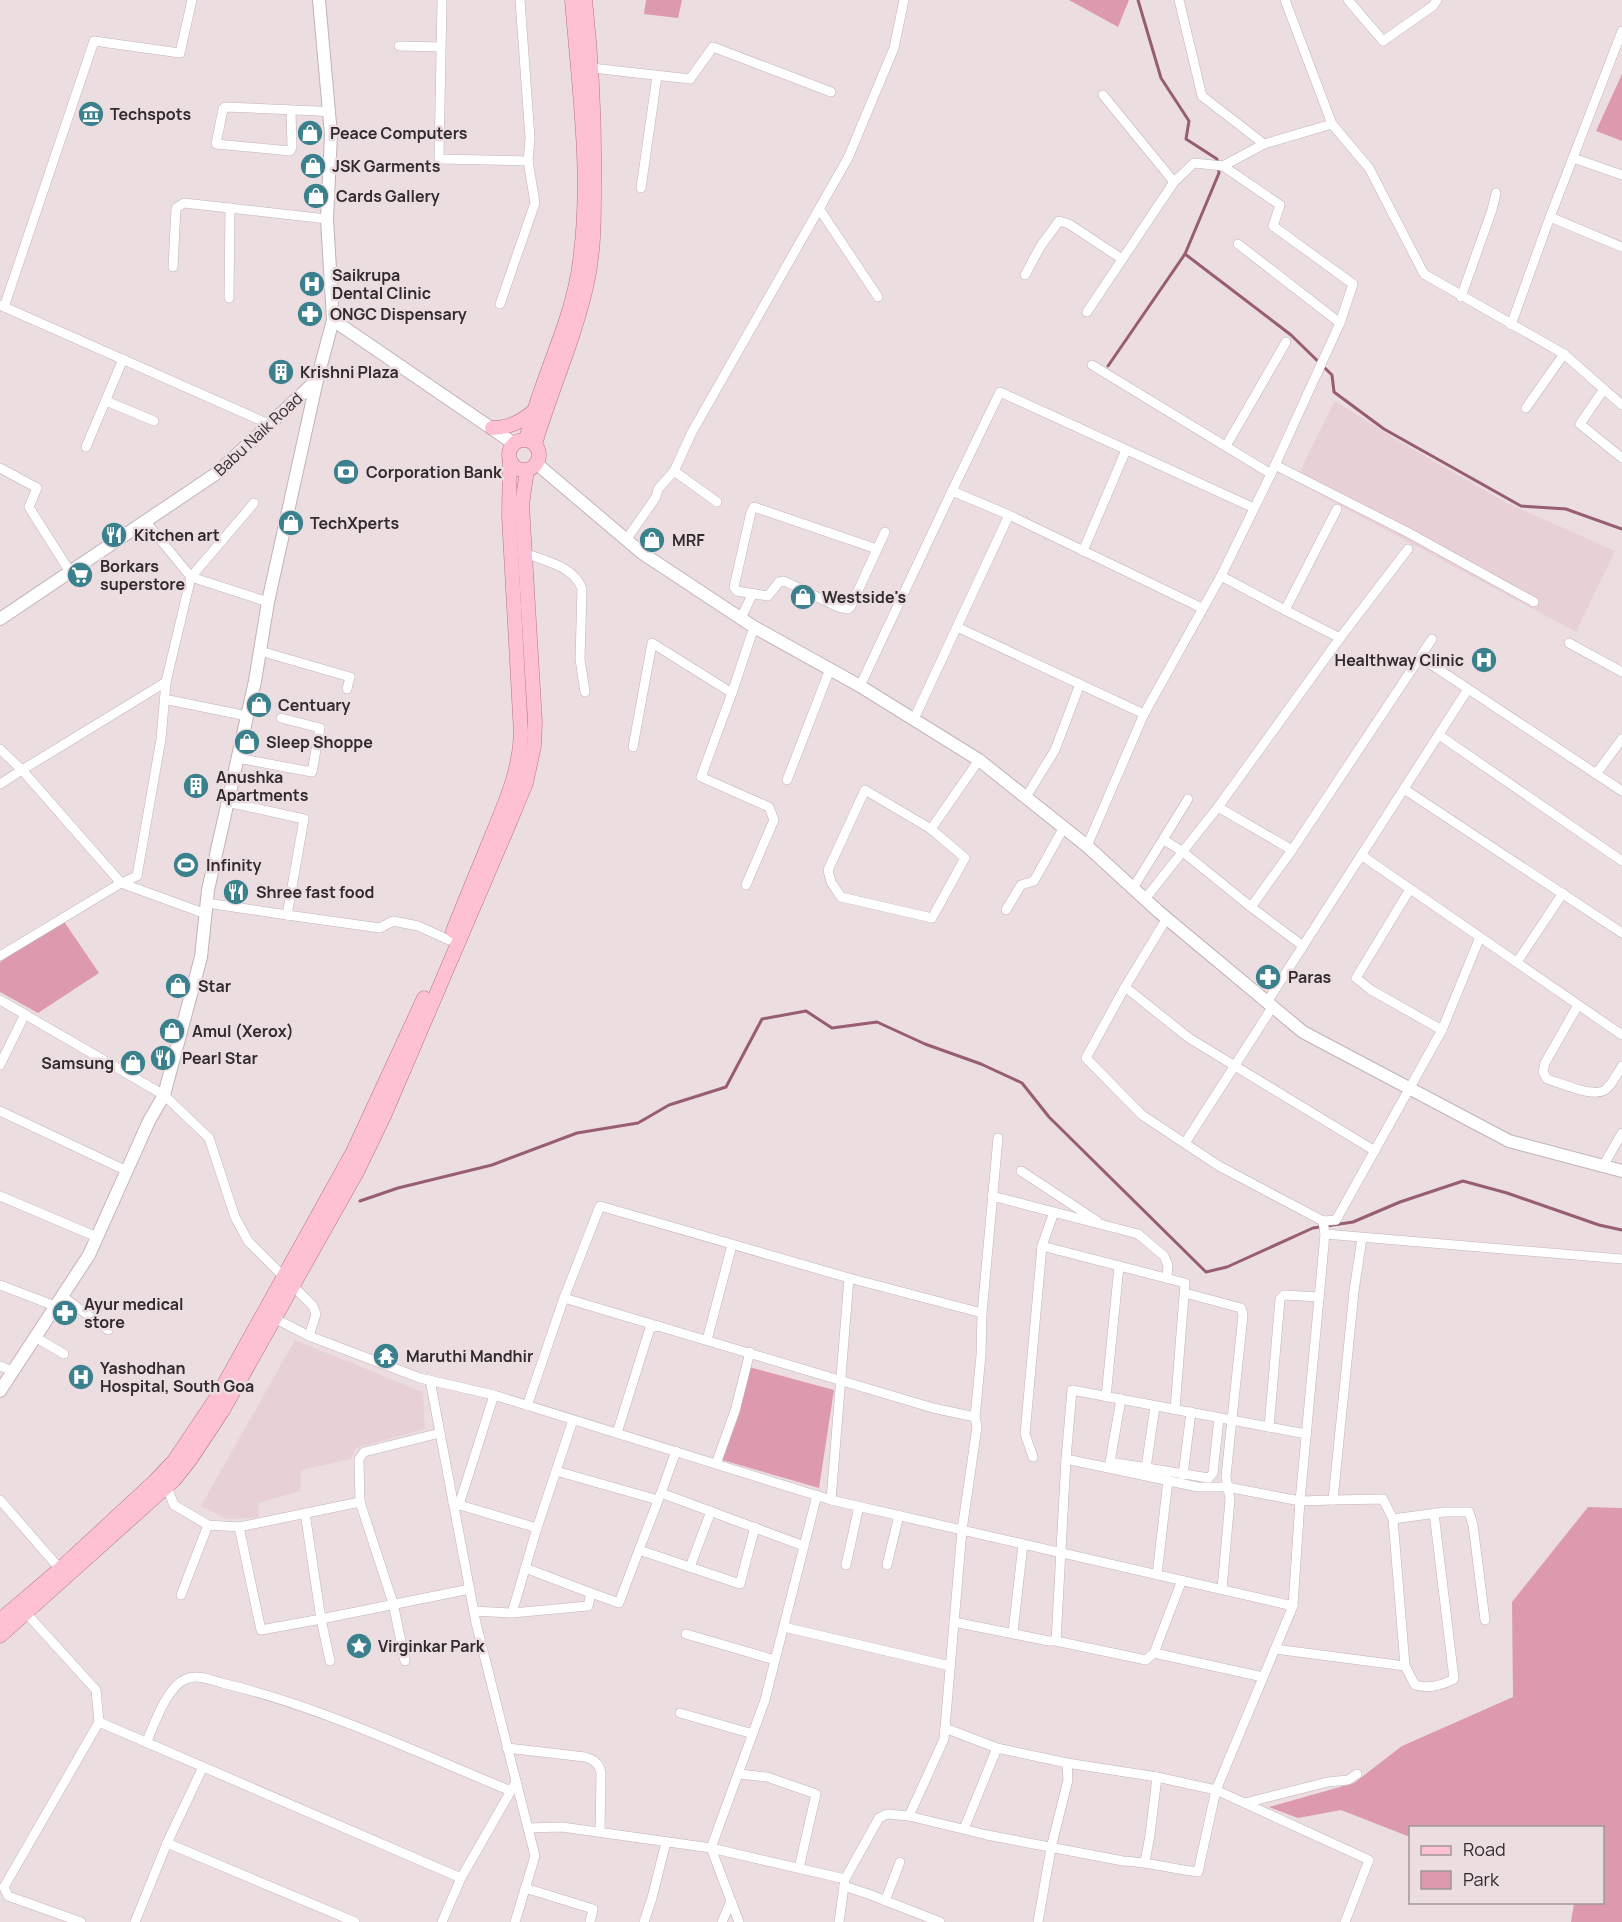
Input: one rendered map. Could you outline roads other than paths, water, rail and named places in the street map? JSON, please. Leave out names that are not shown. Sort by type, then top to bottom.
[{"type":"main road","name":"Babu Naik Road","points":[[0,619],[217,473],[316,380],[333,320],[327,219],[331,135],[319,0]]},
{"type":"main road","points":[[525,442],[564,327],[578,275],[584,151],[573,0]]},
{"type":"main road","points":[[0,1636],[167,1487],[190,1460],[223,1410],[274,1318],[288,1280],[353,1152],[449,939],[509,794],[518,766],[521,734],[509,516],[509,452],[525,442],[579,313],[587,284],[592,252],[595,137],[592,68],[585,0]]},
{"type":"main road","points":[[0,1620],[60,1569],[174,1461],[217,1397],[358,1170],[384,1116],[526,783],[534,746],[535,722],[522,505],[532,467],[540,452],[525,442],[492,428],[333,320]]},
{"type":"main road","points":[[0,1391],[89,1255],[149,1121],[164,1095],[201,957],[206,909],[227,802],[260,651],[267,602],[316,380]]},
{"type":"main road","points":[[492,428],[509,426],[536,410]]},
{"type":"main road","points":[[510,460],[518,469],[532,467],[642,553],[754,627],[860,686],[979,760],[1087,846],[1167,918],[1303,1032],[1509,1141],[1622,1171]]},
{"type":"street","points":[[192,0],[180,53],[94,41],[2,306],[269,424]]},
{"type":"street","points":[[442,0],[439,159],[528,161]]},
{"type":"street","points":[[500,304],[535,203],[528,161],[530,138],[520,0]]},
{"type":"street","points":[[626,540],[656,497],[658,489],[674,471],[692,432],[848,158],[894,48],[904,0]]},
{"type":"street","points":[[1179,0],[1202,96],[1264,144]]},
{"type":"street","points":[[1285,0],[1332,124],[1369,168],[1424,274],[1564,354],[1622,405]]},
{"type":"street","points":[[1348,0],[1383,41],[1433,6],[1437,0]]},
{"type":"street","points":[[1511,325],[1622,31]]},
{"type":"street","points":[[399,46],[440,47]]},
{"type":"street","points":[[592,68],[690,79],[713,47],[831,92]]},
{"type":"street","points":[[641,188],[657,76]]},
{"type":"street","points":[[1103,94],[1174,182]]},
{"type":"street","points":[[291,110],[292,147],[290,151],[216,144],[224,107],[291,110],[329,112]]},
{"type":"street","points":[[1223,166],[1264,144],[1332,124]]},
{"type":"street","points":[[1573,158],[1622,175]]},
{"type":"street","points":[[1087,312],[1174,182],[1194,163],[1223,166],[1280,205],[1273,226],[1353,284],[1340,323],[1273,470],[1221,576],[1144,714],[1087,846]]},
{"type":"street","points":[[1461,297],[1496,193]]},
{"type":"street","points":[[173,267],[176,208],[184,203],[327,219]]},
{"type":"street","points":[[229,298],[230,208]]},
{"type":"street","points":[[820,210],[878,297]]},
{"type":"street","points":[[1550,217],[1622,247]]},
{"type":"street","points":[[1025,275],[1040,247],[1059,221],[1069,224],[1122,259]]},
{"type":"street","points":[[1238,244],[1340,323]]},
{"type":"street","points":[[1226,446],[1286,342]]},
{"type":"street","points":[[1526,408],[1564,354]]},
{"type":"street","points":[[86,447],[123,359]]},
{"type":"street","points":[[1092,365],[1226,446],[1409,533],[1534,602]]},
{"type":"street","points":[[1604,389],[1580,424],[1622,458]]},
{"type":"street","points":[[860,686],[1000,392],[1254,508]]},
{"type":"street","points":[[106,401],[154,421]]},
{"type":"street","points":[[1083,551],[1126,450]]},
{"type":"street","points":[[0,468],[36,488],[29,507],[70,572]]},
{"type":"street","points":[[674,471],[717,502]]},
{"type":"street","points":[[952,491],[1009,515],[1202,608]]},
{"type":"street","points":[[0,956],[121,883],[137,876],[161,739],[166,682],[191,578],[254,503]]},
{"type":"street","points":[[877,549],[754,507],[734,587],[737,591],[752,595],[768,596],[779,582],[784,581],[838,607],[848,609],[877,549],[885,532]]},
{"type":"street","points":[[1285,610],[1337,509]]},
{"type":"street","points":[[914,719],[1009,515]]},
{"type":"street","points":[[145,521],[191,578],[267,602]]},
{"type":"street","points":[[1145,898],[1218,807],[1340,638],[1408,549]]},
{"type":"street","points":[[524,553],[565,568],[580,582],[582,589],[580,659],[585,693]]},
{"type":"street","points":[[1221,576],[1340,638]]},
{"type":"street","points":[[741,618],[752,595]]},
{"type":"street","points":[[746,885],[774,820],[769,807],[701,777],[754,627]]},
{"type":"street","points":[[957,627],[1144,714]]},
{"type":"street","points":[[1251,907],[1292,850],[1432,639]]},
{"type":"street","points":[[633,747],[652,643],[732,693]]},
{"type":"street","points":[[1569,643],[1622,672]]},
{"type":"street","points":[[260,651],[350,677],[347,689]]},
{"type":"street","points":[[1420,657],[1622,791]]},
{"type":"street","points":[[787,780],[830,669]]},
{"type":"street","points":[[0,784],[166,682]]},
{"type":"street","points":[[1026,797],[1055,750],[1080,684]]},
{"type":"street","points":[[1185,1143],[1235,1066],[1303,946],[1468,689]]},
{"type":"street","points":[[164,699],[247,716]]},
{"type":"street","points":[[237,758],[312,772],[320,728],[281,718]]},
{"type":"street","points":[[1438,735],[1622,861]]},
{"type":"street","points":[[1596,774],[1622,739]]},
{"type":"street","points":[[0,748],[121,883],[206,909],[287,915],[380,928],[393,921],[417,926],[449,939]]},
{"type":"street","points":[[931,829],[979,760]]},
{"type":"street","points":[[1404,789],[1622,933]]},
{"type":"street","points":[[865,790],[931,829],[965,858],[932,918],[841,897],[831,882],[828,870],[865,790]]},
{"type":"street","points":[[1133,888],[1188,799]]},
{"type":"street","points":[[227,802],[304,819],[287,915]]},
{"type":"street","points":[[1218,807],[1292,850]]},
{"type":"street","points":[[1006,910],[1021,885],[1034,881],[1064,827]]},
{"type":"street","points":[[1164,840],[1183,852],[1303,946]]},
{"type":"street","points":[[1361,855],[1622,1035]]},
{"type":"street","points":[[1410,889],[1356,978],[1371,990],[1442,1030]]},
{"type":"street","points":[[1517,962],[1563,893]]},
{"type":"street","points":[[1167,918],[1086,1058],[1142,1115],[1220,1166],[1323,1221],[1336,1220],[1410,1088],[1442,1030],[1480,937]]},
{"type":"street","points":[[1125,987],[1190,1038],[1375,1151]]},
{"type":"street","points":[[0,1000],[164,1095],[209,1138],[236,1217],[248,1241],[313,1306],[315,1314],[309,1336]]},
{"type":"street","points":[[1578,1005],[1545,1063],[1543,1072],[1547,1079],[1592,1093],[1600,1093],[1607,1089],[1622,1066]]},
{"type":"street","points":[[0,1065],[25,1014]]},
{"type":"street","points":[[0,1111],[127,1171]]},
{"type":"street","points":[[1603,1166],[1622,1133]]},
{"type":"street","points":[[909,1816],[944,1739],[962,1530],[977,1427],[975,1417],[981,1355],[982,1313],[998,1138]]},
{"type":"street","points":[[1021,1171],[1104,1225]]},
{"type":"street","points":[[0,1196],[97,1237]]},
{"type":"street","points":[[992,1196],[1138,1234],[1164,1256],[1168,1265],[1167,1278]]},
{"type":"street","points":[[527,1406],[564,1298],[600,1206],[849,1278],[982,1313]]},
{"type":"street","points":[[1034,1457],[1025,1434],[1042,1246],[1054,1212]]},
{"type":"street","points":[[839,1922],[844,1882],[879,1818],[887,1814],[909,1816],[1051,1848],[1198,1872],[1216,1790],[1293,1606],[1300,1501],[1325,1234],[1323,1221]]},
{"type":"street","points":[[1325,1234],[1622,1259]]},
{"type":"street","points":[[1333,1500],[1354,1291],[1362,1238]]},
{"type":"street","points":[[707,1340],[732,1245]]},
{"type":"street","points":[[1042,1246],[1185,1283],[1175,1409]]},
{"type":"street","points":[[1106,1397],[1119,1266]]},
{"type":"street","points":[[831,1500],[849,1278]]},
{"type":"street","points":[[0,1285],[59,1301],[108,1330]]},
{"type":"street","points":[[1185,1293],[1241,1308],[1243,1315],[1226,1476],[1230,1500],[1222,1589]]},
{"type":"street","points":[[1269,1427],[1280,1299],[1290,1294],[1319,1297]]},
{"type":"street","points":[[564,1298],[933,1408],[975,1417]]},
{"type":"street","points":[[274,1318],[309,1336],[430,1380],[494,1395],[831,1500],[1293,1606]]},
{"type":"street","points":[[617,1433],[650,1328],[659,1326]]},
{"type":"street","points":[[35,1337],[64,1354]]},
{"type":"street","points":[[716,1464],[735,1411],[750,1352]]},
{"type":"street","points":[[0,1366],[13,1371]]},
{"type":"street","points":[[430,1380],[456,1504],[474,1611],[514,1786],[535,1856],[514,1922]]},
{"type":"street","points":[[1056,1641],[1072,1390],[1306,1434]]},
{"type":"street","points":[[456,1504],[494,1395]]},
{"type":"street","points":[[1121,1399],[1110,1462],[1209,1478],[1213,1473],[1219,1418]]},
{"type":"street","points":[[1146,1468],[1155,1406]]},
{"type":"street","points":[[1183,1474],[1191,1412]]},
{"type":"street","points":[[512,1613],[573,1420]]},
{"type":"street","points":[[405,1661],[393,1605],[360,1502],[359,1462],[364,1452],[440,1432]]},
{"type":"street","points":[[525,1568],[619,1603],[676,1451]]},
{"type":"street","points":[[1066,1459],[1198,1486],[1227,1487],[1300,1501],[1383,1499],[1393,1519],[1405,1666],[1415,1685],[1422,1687],[1444,1684],[1454,1679],[1434,1513]]},
{"type":"street","points":[[556,1471],[711,1511],[804,1546]]},
{"type":"street","points":[[1157,1575],[1168,1480]]},
{"type":"street","points":[[167,1487],[174,1504],[208,1525],[239,1527],[360,1502]]},
{"type":"street","points":[[739,1922],[711,1848],[765,1700],[817,1495]]},
{"type":"street","points":[[0,1500],[60,1569]]},
{"type":"street","points":[[456,1504],[537,1528]]},
{"type":"street","points":[[846,1565],[859,1506]]},
{"type":"street","points":[[690,1567],[711,1511]]},
{"type":"street","points":[[1393,1519],[1434,1513],[1469,1512],[1473,1525],[1485,1620]]},
{"type":"street","points":[[305,1513],[330,1662]]},
{"type":"street","points":[[887,1565],[899,1515]]},
{"type":"street","points":[[181,1595],[208,1525]]},
{"type":"street","points":[[239,1527],[261,1630],[470,1589]]},
{"type":"street","points":[[639,1550],[740,1584],[755,1527]]},
{"type":"street","points":[[1013,1632],[1023,1544]]},
{"type":"street","points":[[954,1622],[1146,1660],[1154,1653],[1182,1580]]},
{"type":"street","points":[[474,1611],[512,1613],[588,1606],[591,1593]]},
{"type":"street","points":[[26,1613],[96,1690],[99,1722],[4,1887],[8,1896],[81,1922]]},
{"type":"street","points":[[784,1627],[950,1666]]},
{"type":"street","points":[[686,1634],[775,1660]]},
{"type":"street","points":[[1275,1649],[1405,1666]]},
{"type":"street","points":[[1154,1653],[1263,1677]]},
{"type":"street","points":[[146,1743],[168,1697],[178,1683],[188,1678],[198,1677],[248,1689],[321,1713],[514,1786]]},
{"type":"street","points":[[680,1713],[753,1734]]},
{"type":"street","points":[[99,1722],[461,1878]]},
{"type":"street","points":[[945,1728],[997,1748],[1216,1790],[1369,1860],[1345,1922]]},
{"type":"street","points":[[507,1748],[585,1757],[596,1762],[602,1773],[600,1832]]},
{"type":"street","points":[[964,1829],[997,1748]]},
{"type":"street","points":[[1038,1922],[1051,1848],[1068,1779],[1067,1763]]},
{"type":"street","points":[[135,1922],[167,1843],[203,1767]]},
{"type":"street","points":[[739,1774],[767,1777],[816,1794],[799,1868]]},
{"type":"street","points":[[1245,1803],[1328,1782],[1348,1780],[1357,1774]]},
{"type":"street","points":[[1144,1862],[1150,1835],[1157,1777]]},
{"type":"street","points":[[442,1922],[461,1878],[514,1786]]},
{"type":"street","points":[[528,1828],[562,1827],[711,1848],[799,1868],[844,1882],[940,1922]]},
{"type":"street","points":[[644,1922],[666,1842]]},
{"type":"street","points":[[167,1843],[355,1922]]},
{"type":"street","points":[[885,1901],[900,1862]]},
{"type":"street","points":[[525,1888],[592,1909],[590,1922]]},
{"type":"street","points":[[722,1922],[731,1901]]},
{"type":"waterway","points":[[1108,366],[1185,254],[1219,173],[1217,159],[1186,139],[1189,121],[1161,78],[1138,0]]},
{"type":"waterway","points":[[1185,254],[1291,335],[1332,375],[1334,392],[1384,429],[1521,506],[1566,509],[1622,529]]},
{"type":"waterway","points":[[360,1201],[398,1188],[492,1165],[577,1133],[638,1123],[669,1105],[726,1087],[762,1019],[806,1011],[832,1028],[877,1022],[1022,1083],[1049,1117],[1206,1272],[1227,1267],[1313,1228],[1353,1222],[1400,1202],[1463,1181],[1507,1193],[1599,1225],[1622,1230]]},
{"type":"place","name":"Techspots","points":[[91,114]]},
{"type":"place","name":"Peace Computers","points":[[310,133]]},
{"type":"place","name":"JSK Garments","points":[[313,166]]},
{"type":"place","name":"Cards Gallery","points":[[316,196]]},
{"type":"place","name":"Saikrupa Dental Clinic","points":[[312,284]]},
{"type":"place","name":"ONGC Dispensary","points":[[310,314]]},
{"type":"place","name":"Krishni Plaza","points":[[281,372]]},
{"type":"place","name":"Corporation Bank","points":[[346,472]]},
{"type":"place","name":"TechXperts","points":[[291,523]]},
{"type":"place","name":"Kitchen art","points":[[114,535]]},
{"type":"place","name":"MRF","points":[[652,540]]},
{"type":"place","name":"Borkars superstore","points":[[80,575]]},
{"type":"place","name":"Westside's","points":[[803,597]]},
{"type":"place","name":"Healthway Clinic","points":[[1484,660]]},
{"type":"place","name":"Centuary","points":[[259,705]]},
{"type":"place","name":"Sleep Shoppe","points":[[247,742]]},
{"type":"place","name":"Anushka Apartments","points":[[196,786]]},
{"type":"place","name":"Infinity","points":[[186,865]]},
{"type":"place","name":"Shree fast food","points":[[236,892]]},
{"type":"place","name":"Paras","points":[[1268,977]]},
{"type":"place","name":"Star","points":[[178,986]]},
{"type":"place","name":"Amul (Xerox)","points":[[172,1031]]},
{"type":"place","name":"Pearl Star","points":[[163,1058]]},
{"type":"place","name":"Samsung","points":[[133,1063]]},
{"type":"place","name":"Ayur medical store","points":[[65,1313]]},
{"type":"place","name":"Maruthi Mandhir","points":[[386,1356]]},
{"type":"place","name":"Yashodhan Hospital, South Goa","points":[[81,1377]]},
{"type":"place","name":"Virginkar Park","points":[[359,1646]]}]
